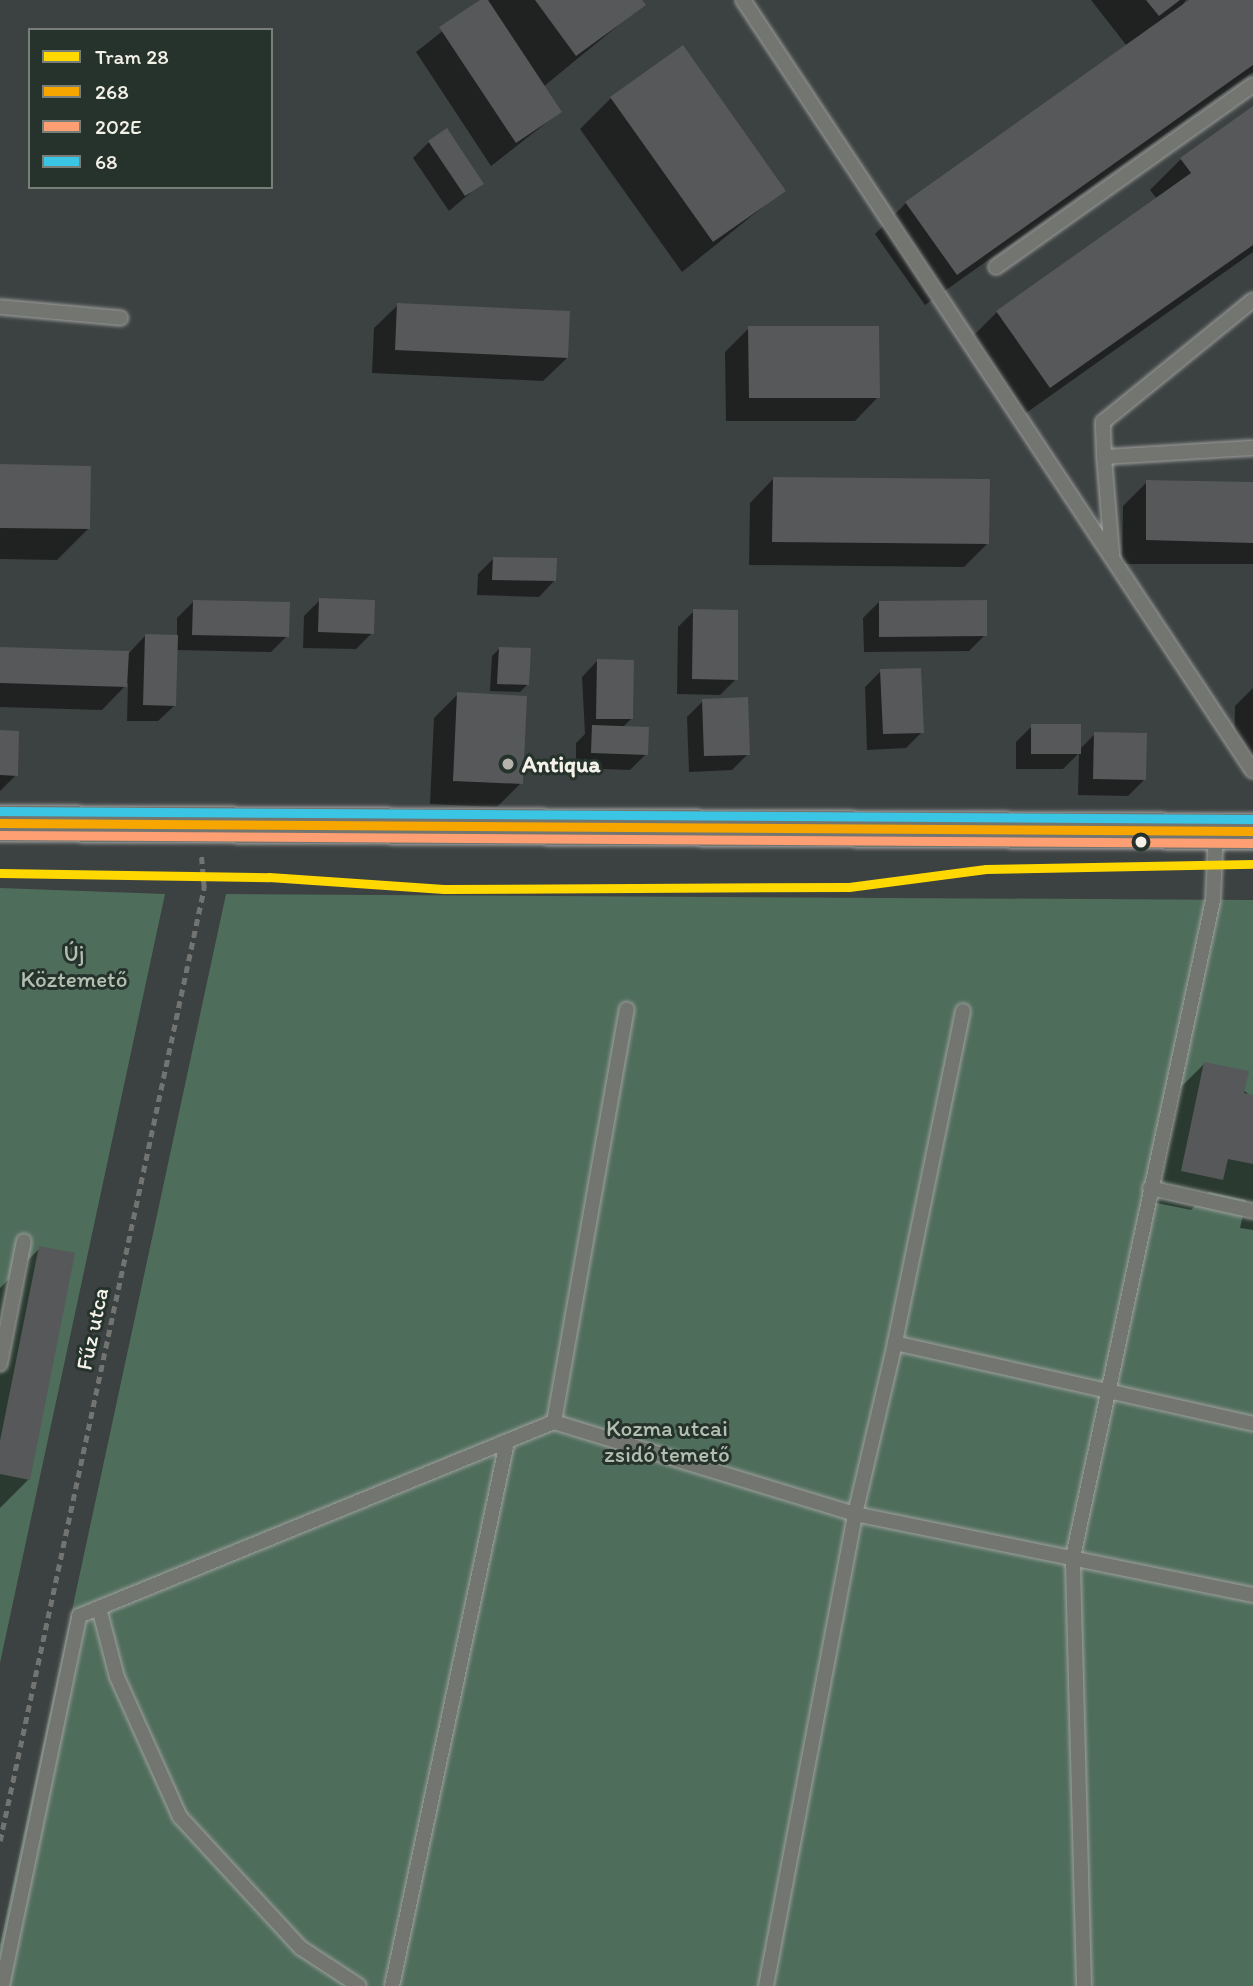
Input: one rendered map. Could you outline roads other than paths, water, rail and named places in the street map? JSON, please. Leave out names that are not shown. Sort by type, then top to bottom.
[{"type":"street","points":[[0,823],[197,822],[1253,831]]},
{"type":"lane","points":[[743,0],[1253,771]]},
{"type":"lane","points":[[996,267],[1253,85]]},
{"type":"lane","points":[[1112,557],[1103,422],[1253,300]]},
{"type":"lane","points":[[0,307],[120,318]]},
{"type":"lane","points":[[1104,457],[1253,448]]},
{"type":"lane","points":[[1084,1986],[1073,1558],[1103,1392],[1213,900],[1216,830]]},
{"type":"lane","points":[[554,1422],[627,1009]]},
{"type":"lane","points":[[766,1986],[855,1514],[895,1343],[963,1011]]},
{"type":"lane","points":[[1150,1188],[1253,1211]]},
{"type":"lane","points":[[0,1364],[24,1241]]},
{"type":"lane","points":[[895,1343],[1253,1424]]},
{"type":"lane","points":[[2,1986],[79,1616],[554,1422],[855,1514],[1253,1595]]},
{"type":"lane","points":[[392,1986],[507,1442]]},
{"type":"lane","points":[[99,1608],[117,1677],[180,1817],[301,1948],[359,1986]]},
{"type":"tram line","name":"28","points":[[0,873],[269,877],[444,889],[849,887],[986,869],[1253,864]]},
{"type":"place","name":"Antiqua","points":[[508,764]]},
{"type":"park label","name":"Új Köztemető","points":[[74,966]]},
{"type":"park label","name":"Kozma utcai zsidó temető","points":[[667,1441]]}]
